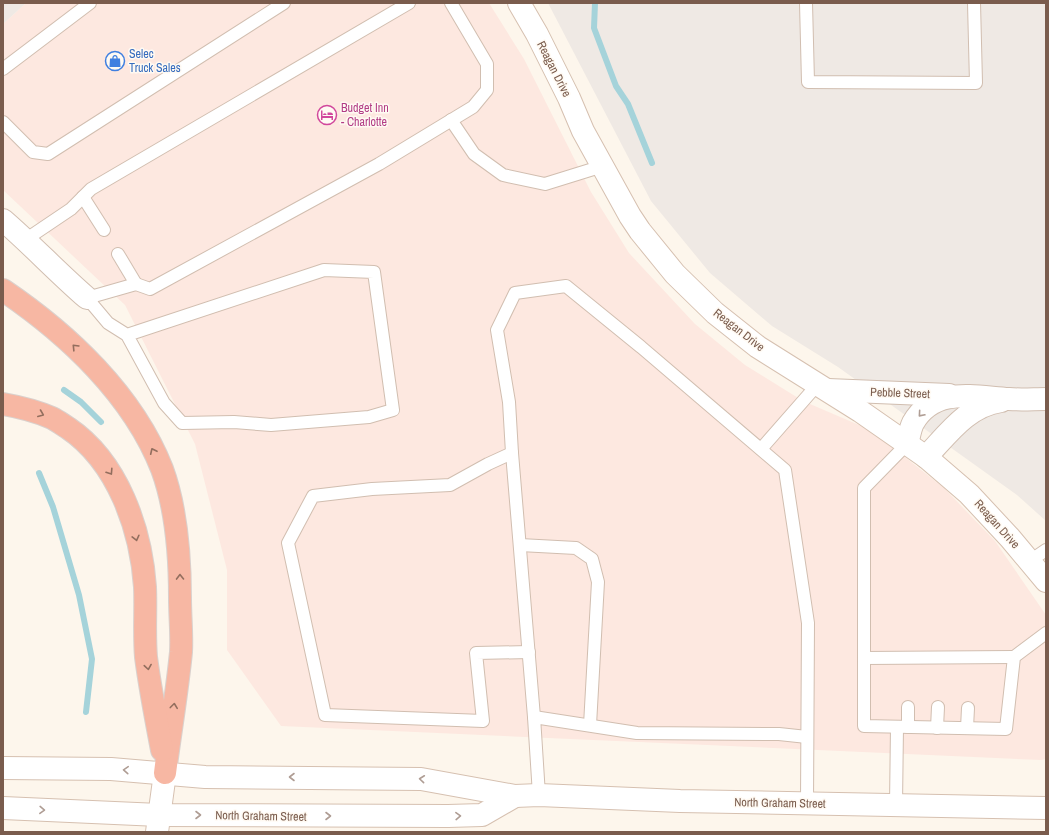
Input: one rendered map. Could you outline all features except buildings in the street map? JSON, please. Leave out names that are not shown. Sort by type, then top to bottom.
[{"type":"highway","points":[[3,290],[67,339],[102,375],[125,404],[146,436],[162,470],[172,507],[180,569],[181,651],[165,773]]},
{"type":"highway","points":[[3,404],[26,408],[54,419],[79,436],[90,446],[109,469],[116,482],[132,521],[142,561],[145,587],[146,656],[165,773]]},
{"type":"main road","name":"Reagan Drive","points":[[519,3],[537,34],[569,98],[583,131],[630,216],[640,231],[675,274],[715,312],[752,342],[860,411],[926,457],[969,494],[1010,538],[1038,555],[1046,581]]},
{"type":"main road","points":[[3,220],[56,271],[87,298]]},
{"type":"main road","name":"Pebble Street","points":[[823,387],[972,395],[1010,400]]},
{"type":"main road","name":"Pebble Street","points":[[907,444],[913,424],[921,412],[932,402],[949,397],[972,395]]},
{"type":"main road","name":"Pebble Street","points":[[926,457],[964,417],[975,409],[990,403],[1010,400],[1046,399]]},
{"type":"main road","name":"North Graham Street","points":[[3,768],[111,769],[205,777],[421,778],[515,796],[538,795],[680,801],[1046,808]]},
{"type":"main road","points":[[158,824],[165,773]]},
{"type":"main road","name":"North Graham Street","points":[[3,808],[158,824],[482,815],[515,796]]},
{"type":"lane","points":[[3,69],[90,3]]},
{"type":"lane","points":[[3,122],[33,152],[48,154],[284,3]]},
{"type":"lane","points":[[25,240],[71,209],[91,189],[409,3]]},
{"type":"lane","points":[[127,335],[324,270],[374,272],[393,410],[369,417],[271,425],[234,422],[182,423],[164,403],[127,335],[108,322],[87,298],[136,284],[150,289],[379,164],[473,107],[487,90],[487,64],[451,3]]},
{"type":"lane","points":[[806,3],[808,82],[976,83],[974,3]]},
{"type":"lane","points":[[451,120],[474,154],[503,175],[545,184],[602,166]]},
{"type":"lane","points":[[84,197],[104,230]]},
{"type":"lane","points":[[118,254],[136,284]]},
{"type":"lane","points":[[538,795],[534,717],[509,402],[497,330],[515,294],[566,286],[641,347],[786,470],[808,623],[807,803]]},
{"type":"lane","points":[[761,449],[823,387]]},
{"type":"lane","points":[[907,444],[864,488],[864,726],[1006,729],[1014,656]]},
{"type":"lane","points":[[512,453],[488,464],[450,485],[372,488],[313,496],[288,543],[325,715],[483,721],[476,653],[529,652]]},
{"type":"lane","points":[[520,545],[576,548],[592,559],[598,582],[590,725]]},
{"type":"lane","points":[[864,658],[969,660],[1014,656],[1046,633]]},
{"type":"lane","points":[[896,805],[902,727],[908,707]]},
{"type":"lane","points":[[938,707],[938,728]]},
{"type":"lane","points":[[967,728],[968,708]]},
{"type":"lane","points":[[534,717],[637,733],[779,734],[807,737]]},
{"type":"shaded area","points":[[3,3],[26,3],[3,24]]},
{"type":"shaded area","points":[[26,3],[489,3],[524,59],[591,192],[629,253],[695,324],[745,365],[803,401],[866,428],[887,443],[944,488],[995,541],[1046,615],[1046,759],[1041,760],[281,726],[227,650],[227,570],[195,444],[125,305],[3,190],[3,24]]},
{"type":"shaded area","points":[[548,3],[1046,3],[1046,521],[1017,495],[838,367],[772,326],[710,273],[651,201]]},
{"type":"waterway","points":[[595,3],[594,28],[616,86],[628,104],[652,163]]},
{"type":"waterway","points":[[64,390],[81,402],[101,422]]},
{"type":"waterway","points":[[39,473],[53,507],[79,595],[92,659],[86,712]]},
{"type":"place","name":"Selec Truck Sales","points":[[115,61]]},
{"type":"place","name":"Budget Inn - Charlotte","points":[[327,115]]}]
